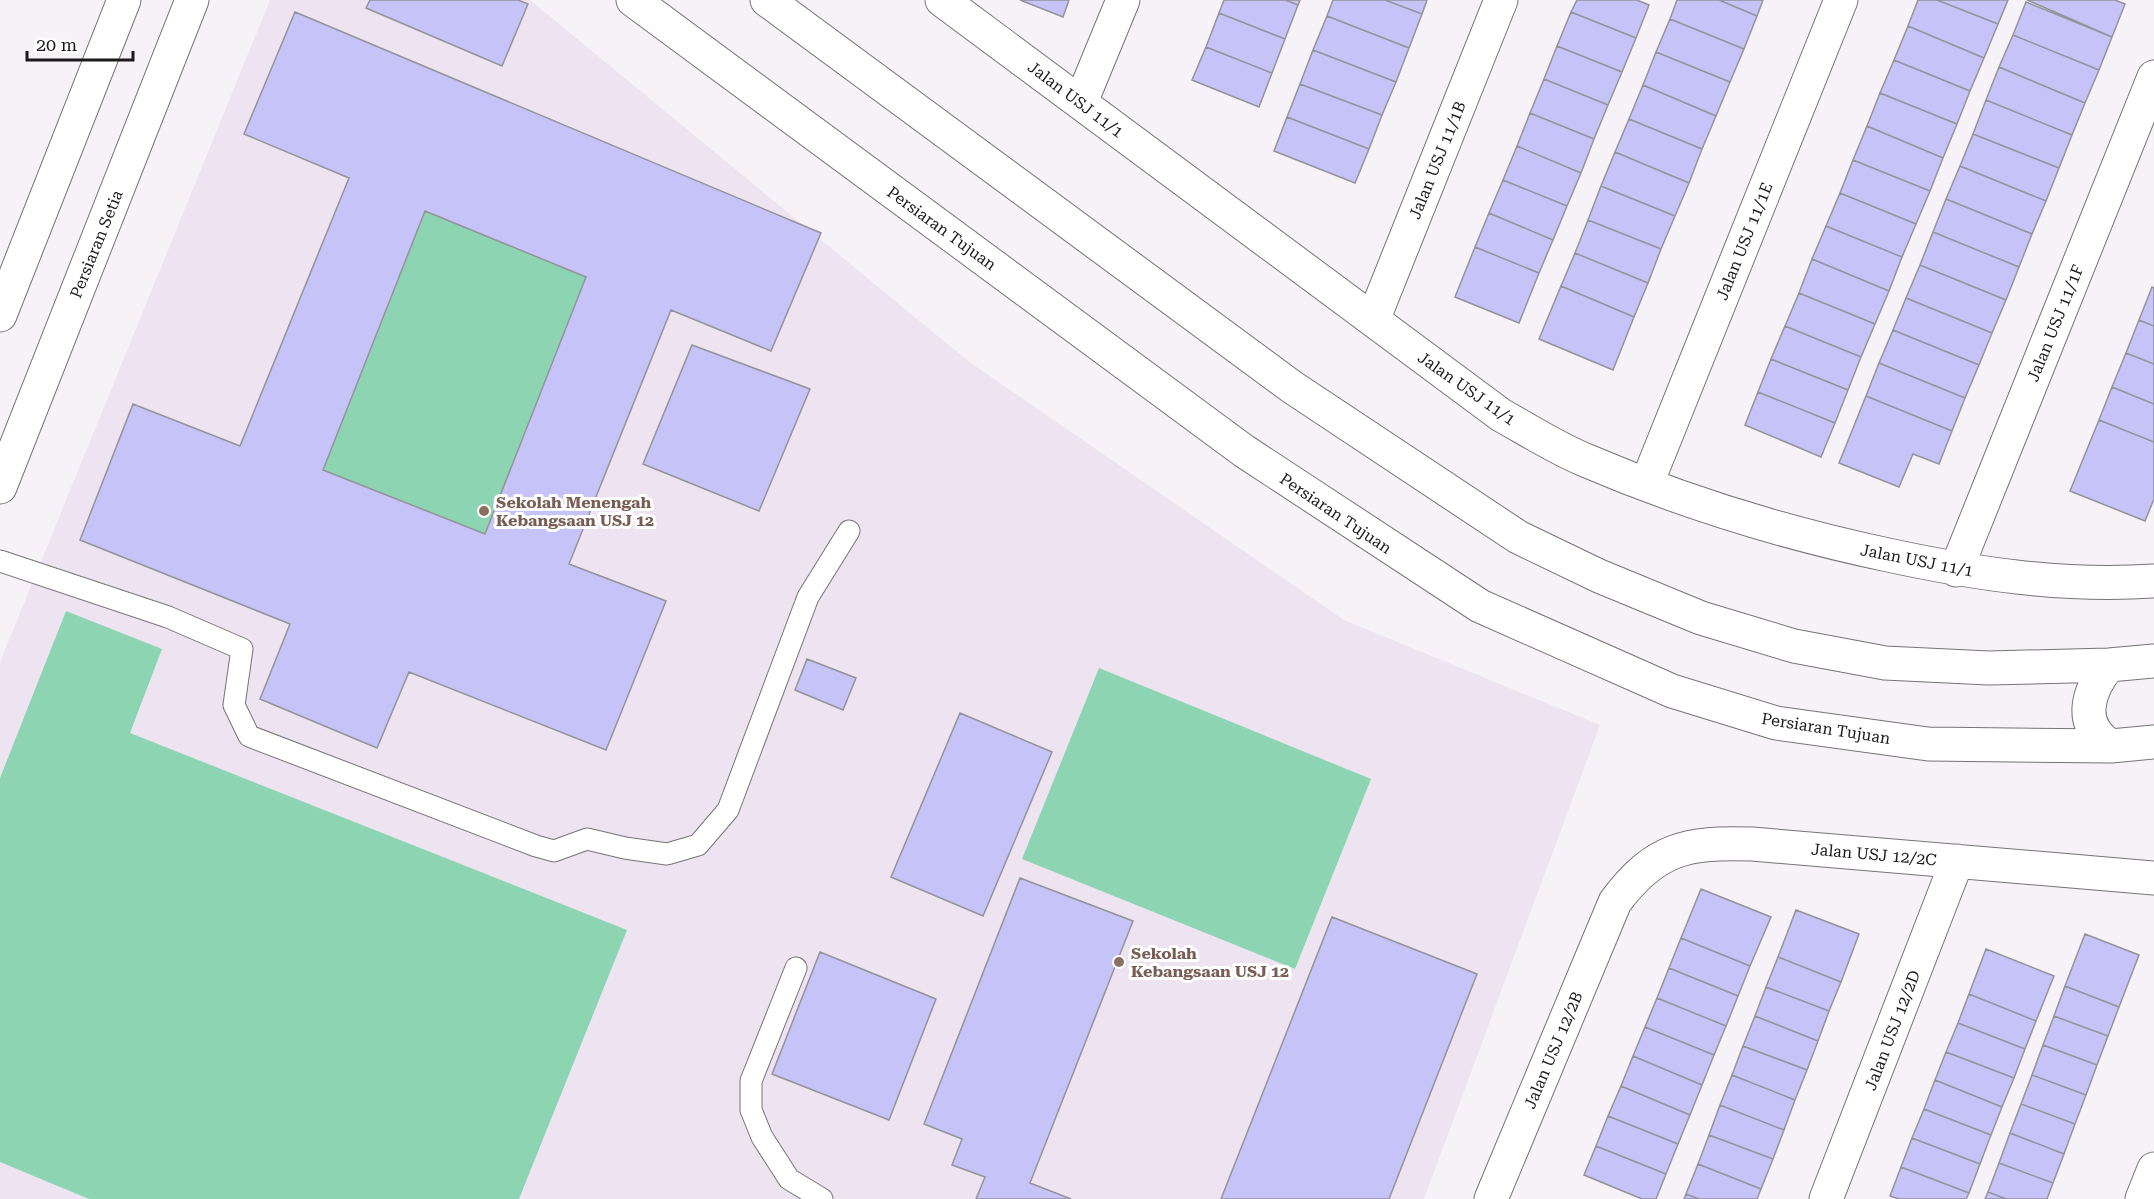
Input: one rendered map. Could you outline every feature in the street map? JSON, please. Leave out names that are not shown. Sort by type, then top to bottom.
[{"type":"main road","points":[[0,315],[124,0]]},
{"type":"main road","name":"Persiaran Setia","points":[[0,487],[192,0]]},
{"type":"main road","name":"Persiaran Tujuan","points":[[633,0],[1244,451],[1480,606],[1672,691],[1776,723],[1928,744],[2111,746],[2154,742]]},
{"type":"main road","points":[[767,0],[1292,387],[1518,537],[1599,576],[1701,618],[1794,646],[1885,663],[1989,668],[2109,665],[2154,661]]},
{"type":"main road","name":"Jalan USJ 11/1","points":[[942,0],[1501,415],[1583,460],[1696,504],[1803,537],[1956,570],[2042,581],[2154,581]]},
{"type":"main road","points":[[1081,102],[1123,0]]},
{"type":"main road","name":"Jalan USJ 11/1B","points":[[1373,320],[1502,0]]},
{"type":"main road","name":"Jalan USJ 11/1E","points":[[1647,483],[1841,0]]},
{"type":"main road","name":"Jalan USJ 11/1F","points":[[1956,570],[2154,77]]},
{"type":"main road","points":[[2109,665],[2099,677],[2089,696],[2087,711],[2094,731],[2111,746]]},
{"type":"main road","name":"Jalan USJ 12/2C","points":[[1615,902],[1632,878],[1657,858],[1688,847],[1719,843],[2154,878]]},
{"type":"main road","name":"Jalan USJ 12/2D","points":[[1826,1199],[1957,861]]},
{"type":"main road","name":"Jalan USJ 12/2B","points":[[1491,1199],[1615,902]]},
{"type":"main road","points":[[2142,1199],[2154,1169]]},
{"type":"lane","points":[[0,561],[168,617],[242,650],[234,705],[249,736],[536,846],[554,851],[587,838],[625,849],[667,854],[698,845],[729,810],[808,597],[849,531]]},
{"type":"lane","points":[[796,968],[751,1081],[751,1110],[762,1137],[789,1179],[822,1199]]},
{"type":"shaded area","name":"Sekolah Menengah Kebangsaan USJ 12","points":[[270,0],[530,0],[968,361],[1344,620],[1600,725],[1424,1199],[0,1199],[0,662]]},
{"type":"green space","points":[[425,211],[586,277],[485,534],[323,470]]},
{"type":"green space","points":[[66,611],[162,649],[130,733],[627,930],[519,1199],[89,1199],[0,1162],[0,778]]},
{"type":"green space","points":[[1099,668],[1371,779],[1295,969],[1022,859]]},
{"type":"building","points":[[370,0],[518,0],[528,4],[502,66],[366,8]]},
{"type":"building","points":[[1020,0],[1069,0],[1063,17]]},
{"type":"building","points":[[1224,0],[1285,0],[1298,5],[1285,39],[1219,13]]},
{"type":"building","points":[[1285,0],[1300,0],[1298,5]]},
{"type":"building","points":[[1333,0],[1385,0],[1422,14],[1409,48],[1327,16]]},
{"type":"building","points":[[1385,0],[1427,0],[1422,14]]},
{"type":"building","points":[[1577,0],[1637,0],[1649,5],[1636,38],[1571,12]]},
{"type":"building","points":[[1677,0],[1719,0],[1757,16],[1744,49],[1670,19]]},
{"type":"building","points":[[1719,0],[1763,0],[1757,16]]},
{"type":"building","points":[[1918,0],[1937,0],[1998,24],[1984,58],[1908,26]]},
{"type":"building","points":[[1937,0],[2008,0],[1998,24]]},
{"type":"building","points":[[2027,0],[2115,0],[2125,4],[2112,37]]},
{"type":"building","points":[[2026,2],[2112,37],[2099,70],[2013,35]]},
{"type":"building","points":[[295,12],[821,233],[771,351],[671,310],[569,564],[666,601],[606,750],[409,672],[377,748],[260,699],[290,624],[80,540],[133,404],[240,446],[349,178],[244,134]],"holes":[[[425,211],[586,277],[485,534],[323,470]]]},
{"type":"building","points":[[1571,12],[1636,38],[1622,72],[1557,46]]},
{"type":"building","points":[[1219,13],[1285,39],[1272,73],[1206,47]]},
{"type":"building","points":[[1327,16],[1409,48],[1396,82],[1313,50]]},
{"type":"building","points":[[1670,19],[1744,49],[1730,82],[1656,52]]},
{"type":"building","points":[[1908,26],[1984,58],[1970,91],[1894,60]]},
{"type":"building","points":[[2013,35],[2099,70],[2085,103],[1999,67]]},
{"type":"building","points":[[1557,46],[1622,72],[1608,105],[1544,79]]},
{"type":"building","points":[[1206,47],[1272,73],[1259,107],[1192,80]]},
{"type":"building","points":[[1313,50],[1396,82],[1382,115],[1300,84]]},
{"type":"building","points":[[1656,52],[1730,82],[1716,116],[1643,85]]},
{"type":"building","points":[[1894,60],[1970,91],[1957,124],[1880,93]]},
{"type":"building","points":[[1999,67],[2085,103],[2072,135],[1986,100]]},
{"type":"building","points":[[1544,79],[1608,105],[1594,139],[1530,113]]},
{"type":"building","points":[[1300,84],[1382,115],[1369,149],[1287,117]]},
{"type":"building","points":[[1643,85],[1716,116],[1702,149],[1629,119]]},
{"type":"building","points":[[1880,93],[1957,124],[1943,158],[1867,126]]},
{"type":"building","points":[[1986,100],[2072,135],[2059,168],[1973,134]]},
{"type":"building","points":[[1530,113],[1594,139],[1581,173],[1517,146]]},
{"type":"building","points":[[1287,117],[1369,149],[1355,183],[1274,151]]},
{"type":"building","points":[[1629,119],[1702,149],[1689,183],[1615,152]]},
{"type":"building","points":[[1867,126],[1943,158],[1930,191],[1853,160]]},
{"type":"building","points":[[1973,134],[2059,168],[2046,201],[1960,166]]},
{"type":"building","points":[[1517,146],[1581,173],[1567,206],[1503,180]]},
{"type":"building","points":[[1615,152],[1689,183],[1675,216],[1601,186]]},
{"type":"building","points":[[1853,160],[1930,191],[1916,224],[1840,193]]},
{"type":"building","points":[[1960,166],[2046,201],[2032,234],[1946,199]]},
{"type":"building","points":[[1503,180],[1567,206],[1553,240],[1489,213]]},
{"type":"building","points":[[1601,186],[1675,216],[1661,249],[1588,220]]},
{"type":"building","points":[[1840,193],[1916,224],[1902,257],[1826,226]]},
{"type":"building","points":[[1946,199],[2032,234],[2019,267],[1933,232]]},
{"type":"building","points":[[1489,213],[1553,240],[1539,273],[1475,247]]},
{"type":"building","points":[[1588,220],[1661,249],[1648,283],[1575,253]]},
{"type":"building","points":[[1826,226],[1902,257],[1889,291],[1812,259]]},
{"type":"building","points":[[1933,232],[2019,267],[2006,300],[1920,265]]},
{"type":"building","points":[[1475,247],[1539,273],[1519,323],[1455,297]]},
{"type":"building","points":[[1575,253],[1648,283],[1634,317],[1561,286]]},
{"type":"building","points":[[1812,259],[1889,291],[1875,324],[1799,293]]},
{"type":"building","points":[[1920,265],[2006,300],[1992,333],[1906,298]]},
{"type":"building","points":[[1561,286],[1634,317],[1613,370],[1539,339]]},
{"type":"building","points":[[2152,287],[2154,288],[2154,326],[2139,320]]},
{"type":"building","points":[[1799,293],[1875,324],[1861,357],[1785,326]]},
{"type":"building","points":[[1906,298],[1992,333],[1979,365],[1893,330]]},
{"type":"building","points":[[2139,320],[2154,326],[2154,364],[2126,353]]},
{"type":"building","points":[[1785,326],[1861,357],[1848,390],[1771,359]]},
{"type":"building","points":[[1893,330],[1979,365],[1965,398],[1879,363]]},
{"type":"building","points":[[692,345],[810,389],[759,511],[643,464]]},
{"type":"building","points":[[2126,353],[2154,364],[2154,404],[2112,387]]},
{"type":"building","points":[[1771,359],[1848,390],[1835,423],[1758,392]]},
{"type":"building","points":[[1879,363],[1965,398],[1952,431],[1866,396]]},
{"type":"building","points":[[2112,387],[2154,404],[2154,442],[2099,420]]},
{"type":"building","points":[[1758,392],[1835,423],[1821,457],[1745,425]]},
{"type":"building","points":[[1866,396],[1952,431],[1939,464],[1913,454],[1899,487],[1839,463]]},
{"type":"building","points":[[2099,420],[2154,442],[2154,499],[2145,521],[2070,491]]},
{"type":"building","points":[[807,659],[856,678],[843,710],[795,690]]},
{"type":"building","points":[[960,713],[1052,752],[983,916],[891,877]]},
{"type":"building","points":[[1020,878],[1133,921],[1030,1183],[1071,1199],[976,1199],[985,1177],[952,1165],[962,1139],[924,1124]]},
{"type":"building","points":[[1701,889],[1771,917],[1750,966],[1681,938]]},
{"type":"building","points":[[1796,910],[1859,934],[1841,982],[1778,957]]},
{"type":"building","points":[[1332,917],[1477,974],[1389,1199],[1221,1199]]},
{"type":"building","points":[[2085,934],[2139,955],[2119,1007],[2065,986]]},
{"type":"building","points":[[1681,938],[1750,966],[1738,996],[1669,968]]},
{"type":"building","points":[[1986,949],[2054,976],[2036,1021],[1969,994]]},
{"type":"building","points":[[820,952],[936,999],[889,1120],[772,1074]]},
{"type":"building","points":[[1778,957],[1841,982],[1829,1011],[1766,987]]},
{"type":"building","points":[[1669,968],[1738,996],[1726,1026],[1657,998]]},
{"type":"building","points":[[2065,986],[2119,1007],[2108,1036],[2054,1016]]},
{"type":"building","points":[[1766,987],[1829,1011],[1818,1041],[1755,1016]]},
{"type":"building","points":[[1969,994],[2036,1021],[2025,1049],[1958,1023]]},
{"type":"building","points":[[1657,998],[1726,1026],[1714,1055],[1645,1027]]},
{"type":"building","points":[[1755,1016],[1818,1041],[1807,1070],[1743,1046]]},
{"type":"building","points":[[2054,1016],[2108,1036],[2097,1065],[2043,1045]]},
{"type":"building","points":[[1958,1023],[2025,1049],[2014,1078],[1946,1052]]},
{"type":"building","points":[[1645,1027],[1714,1055],[1702,1085],[1633,1056]]},
{"type":"building","points":[[2043,1045],[2097,1065],[2086,1095],[2032,1075]]},
{"type":"building","points":[[1743,1046],[1807,1070],[1795,1100],[1732,1075]]},
{"type":"building","points":[[1946,1052],[2014,1078],[2002,1107],[1935,1080]]},
{"type":"building","points":[[1633,1056],[1702,1085],[1690,1115],[1621,1086]]},
{"type":"building","points":[[1732,1075],[1795,1100],[1784,1130],[1720,1105]]},
{"type":"building","points":[[2032,1075],[2086,1095],[2075,1124],[2021,1104]]},
{"type":"building","points":[[1935,1080],[2002,1107],[1991,1135],[1924,1109]]},
{"type":"building","points":[[1621,1086],[1690,1115],[1678,1144],[1608,1116]]},
{"type":"building","points":[[2021,1104],[2075,1124],[2064,1154],[2010,1133]]},
{"type":"building","points":[[1720,1105],[1784,1130],[1773,1159],[1709,1135]]},
{"type":"building","points":[[1924,1109],[1991,1135],[1980,1164],[1912,1138]]},
{"type":"building","points":[[1608,1116],[1678,1144],[1666,1174],[1596,1146]]},
{"type":"building","points":[[2010,1133],[2064,1154],[2053,1183],[1999,1163]]},
{"type":"building","points":[[1709,1135],[1773,1159],[1761,1189],[1698,1164]]},
{"type":"building","points":[[1912,1138],[1980,1164],[1969,1193],[1901,1167]]},
{"type":"building","points":[[1596,1146],[1666,1174],[1656,1199],[1642,1199],[1584,1175]]},
{"type":"building","points":[[1999,1163],[2053,1183],[2047,1199],[2006,1199],[1988,1192]]},
{"type":"building","points":[[1698,1164],[1761,1189],[1757,1199],[1699,1199],[1686,1194]]},
{"type":"building","points":[[1901,1167],[1969,1193],[1966,1199],[1899,1199],[1890,1196]]},
{"type":"building","points":[[1988,1192],[2006,1199],[1985,1199]]},
{"type":"building","points":[[1686,1194],[1699,1199],[1684,1199]]},
{"type":"place","name":"Sekolah Menengah Kebangsaan USJ 12","points":[[484,511]]},
{"type":"place","name":"Sekolah Kebangsaan USJ 12","points":[[1119,962]]}]
